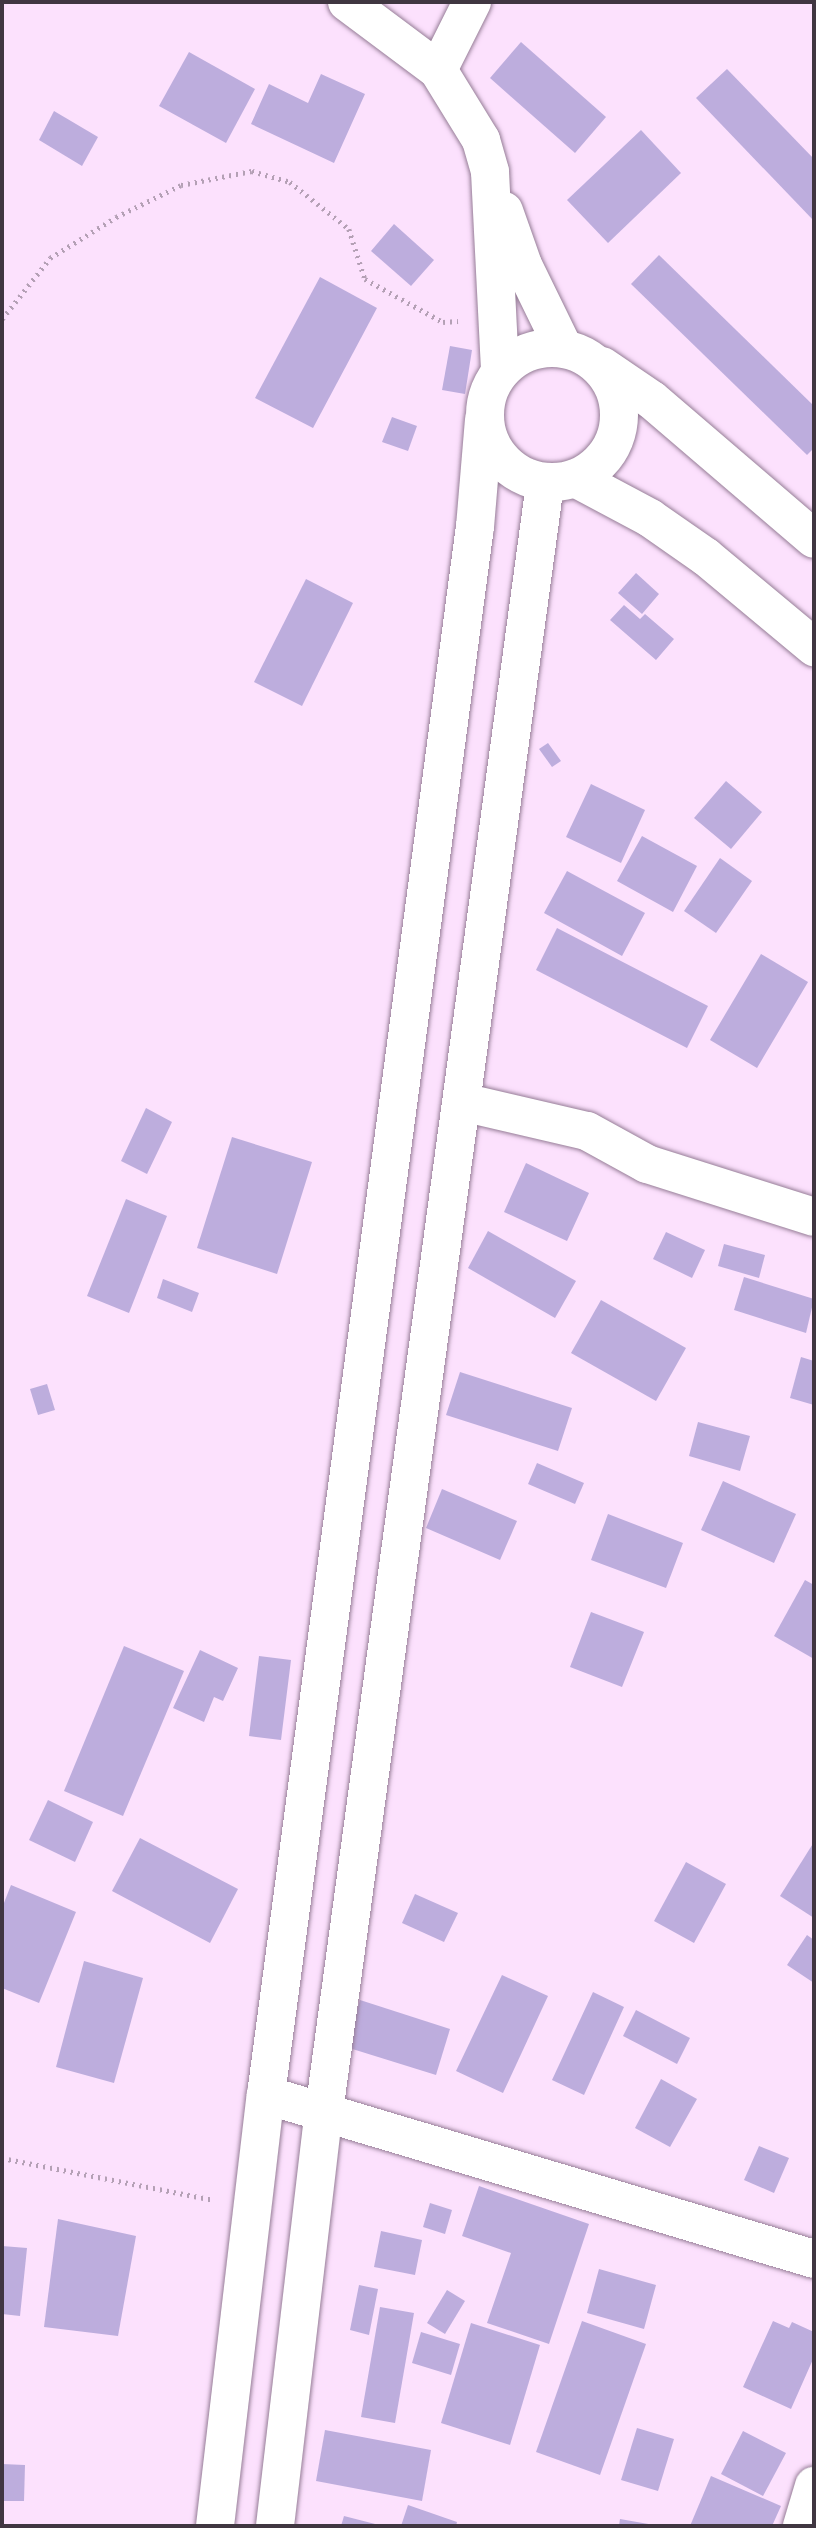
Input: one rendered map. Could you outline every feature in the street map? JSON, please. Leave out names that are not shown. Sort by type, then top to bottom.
[{"type":"main road","points":[[347,2],[438,70],[481,140],[523,265],[579,354],[616,390],[620,426],[606,458],[561,481]]},
{"type":"main road","points":[[438,70],[472,2]]},
{"type":"main road","points":[[490,172],[499,372]]},
{"type":"main road","points":[[215,2526],[266,2095],[475,527],[487,394],[499,372],[528,351],[579,354],[652,400],[814,539]]},
{"type":"main road","points":[[484,420],[494,450],[516,473],[561,481],[650,517],[706,557],[814,647]]},
{"type":"main road","points":[[275,2526],[324,2112],[462,1102],[561,481]]},
{"type":"main road","points":[[462,1102],[587,1131],[647,1164],[814,1217]]},
{"type":"main road","points":[[266,2095],[814,2259]]},
{"type":"main road","points":[[802,2526],[814,2486]]},
{"type":"path","points":[[2,319],[50,258],[116,218],[181,185],[252,170],[290,182],[349,229],[365,279],[443,321],[497,319]]},
{"type":"path","points":[[2,2158],[252,2208]]},
{"type":"building","points":[[521,42],[606,117],[575,153],[490,78]]},
{"type":"building","points":[[189,52],[255,89],[226,143],[159,106]]},
{"type":"building","points":[[727,69],[814,159],[814,221],[696,98]]},
{"type":"building","points":[[321,74],[365,94],[334,163],[251,124],[269,84],[308,103]]},
{"type":"building","points":[[54,111],[98,137],[82,166],[39,140]]},
{"type":"building","points":[[641,130],[681,173],[608,243],[567,200]]},
{"type":"building","points":[[394,224],[434,260],[411,286],[371,251]]},
{"type":"building","points":[[659,255],[814,406],[814,448],[807,455],[631,284]]},
{"type":"building","points":[[320,277],[377,308],[313,428],[255,398]]},
{"type":"building","points":[[450,346],[472,350],[465,394],[442,390]]},
{"type":"building","points":[[392,417],[417,426],[408,451],[382,442]]},
{"type":"building","points":[[636,573],[659,594],[642,614],[618,593]]},
{"type":"building","points":[[306,579],[353,603],[302,706],[254,682]]},
{"type":"building","points":[[624,605],[640,619],[645,614],[674,639],[656,660],[610,620]]},
{"type":"building","points":[[548,743],[561,761],[552,767],[539,749]]},
{"type":"building","points":[[726,781],[762,812],[731,849],[694,818]]},
{"type":"building","points":[[591,784],[645,810],[621,863],[566,837]]},
{"type":"building","points":[[642,836],[697,866],[673,912],[617,881]]},
{"type":"building","points":[[720,858],[752,881],[716,933],[684,911]]},
{"type":"building","points":[[567,871],[645,913],[622,956],[544,913]]},
{"type":"building","points":[[557,928],[708,1006],[687,1048],[536,970]]},
{"type":"building","points":[[761,954],[808,982],[757,1068],[710,1040]]},
{"type":"building","points":[[146,1108],[172,1122],[147,1174],[121,1161]]},
{"type":"building","points":[[232,1137],[312,1162],[277,1274],[197,1248]]},
{"type":"building","points":[[526,1163],[589,1193],[567,1241],[504,1212]]},
{"type":"building","points":[[126,1199],[167,1216],[129,1313],[87,1296]]},
{"type":"building","points":[[488,1231],[576,1281],[555,1318],[468,1268]]},
{"type":"building","points":[[666,1232],[705,1250],[692,1278],[653,1259]]},
{"type":"building","points":[[724,1244],[765,1255],[759,1278],[718,1266]]},
{"type":"building","points":[[744,1277],[814,1299],[806,1333],[734,1310]]},
{"type":"building","points":[[163,1279],[199,1293],[192,1312],[157,1298]]},
{"type":"building","points":[[601,1300],[686,1348],[656,1401],[571,1353]]},
{"type":"building","points":[[801,1357],[814,1361],[814,1405],[790,1398]]},
{"type":"building","points":[[460,1372],[572,1408],[558,1451],[446,1415]]},
{"type":"building","points":[[47,1384],[55,1410],[38,1415],[30,1389]]},
{"type":"building","points":[[698,1422],[750,1436],[740,1471],[689,1456]]},
{"type":"building","points":[[537,1463],[584,1483],[575,1504],[528,1484]]},
{"type":"building","points":[[723,1481],[796,1514],[774,1563],[701,1530]]},
{"type":"building","points":[[442,1489],[517,1521],[500,1560],[426,1528]]},
{"type":"building","points":[[608,1514],[683,1543],[666,1588],[591,1560]]},
{"type":"building","points":[[805,1580],[814,1585],[814,1659],[774,1636]]},
{"type":"building","points":[[591,1612],[644,1632],[622,1687],[570,1667]]},
{"type":"building","points":[[124,1646],[184,1671],[123,1816],[64,1791]]},
{"type":"building","points":[[200,1650],[238,1668],[223,1701],[214,1697],[204,1722],[173,1708]]},
{"type":"building","points":[[259,1656],[291,1660],[281,1740],[249,1736]]},
{"type":"building","points":[[48,1800],[93,1822],[75,1862],[29,1840]]},
{"type":"building","points":[[140,1838],[238,1889],[210,1943],[112,1891]]},
{"type":"building","points":[[814,1842],[814,1918],[780,1896]]},
{"type":"building","points":[[686,1862],[726,1884],[694,1943],[654,1921]]},
{"type":"building","points":[[11,1885],[76,1912],[39,2003],[2,1988],[2,1908]]},
{"type":"building","points":[[415,1894],[458,1913],[444,1942],[402,1923]]},
{"type":"building","points":[[807,1935],[814,1940],[814,1983],[787,1965]]},
{"type":"building","points":[[84,1961],[143,1978],[114,2083],[56,2067]]},
{"type":"building","points":[[502,1975],[548,1996],[503,2093],[456,2071]]},
{"type":"building","points":[[593,1992],[624,2007],[584,2095],[552,2080]]},
{"type":"building","points":[[360,2000],[450,2029],[436,2075],[346,2047]]},
{"type":"building","points":[[636,2010],[690,2038],[677,2064],[623,2036]]},
{"type":"building","points":[[661,2079],[697,2099],[670,2147],[635,2128]]},
{"type":"building","points":[[759,2146],[789,2158],[774,2193],[744,2180]]},
{"type":"building","points":[[479,2186],[589,2224],[549,2344],[487,2323],[511,2253],[462,2236]]},
{"type":"building","points":[[430,2203],[452,2210],[445,2234],[423,2227]]},
{"type":"building","points":[[58,2219],[136,2236],[118,2336],[44,2327]]},
{"type":"building","points":[[381,2231],[422,2240],[415,2275],[374,2267]]},
{"type":"building","points":[[2,2246],[27,2248],[20,2316],[2,2314]]},
{"type":"building","points":[[599,2269],[656,2285],[644,2329],[587,2313]]},
{"type":"building","points":[[359,2285],[378,2289],[369,2335],[350,2330]]},
{"type":"building","points":[[447,2290],[465,2301],[445,2334],[427,2323]]},
{"type":"building","points":[[380,2307],[414,2313],[395,2423],[361,2417]]},
{"type":"building","points":[[582,2321],[646,2344],[600,2475],[536,2452]]},
{"type":"building","points":[[773,2321],[789,2328],[792,2322],[814,2332],[814,2357],[791,2409],[743,2387]]},
{"type":"building","points":[[471,2323],[540,2345],[510,2445],[441,2423]]},
{"type":"building","points":[[421,2332],[460,2344],[451,2375],[412,2363]]},
{"type":"building","points":[[637,2428],[674,2439],[658,2491],[621,2480]]},
{"type":"building","points":[[325,2430],[431,2450],[422,2501],[316,2481]]},
{"type":"building","points":[[743,2431],[786,2453],[763,2496],[721,2474]]},
{"type":"building","points":[[2,2464],[25,2465],[24,2501],[2,2501]]},
{"type":"building","points":[[711,2476],[781,2506],[772,2526],[690,2526]]},
{"type":"building","points":[[408,2505],[457,2522],[456,2526],[401,2526]]},
{"type":"building","points":[[344,2516],[379,2525],[379,2526],[341,2526]]},
{"type":"building","points":[[620,2519],[654,2525],[654,2526],[619,2526]]}]
